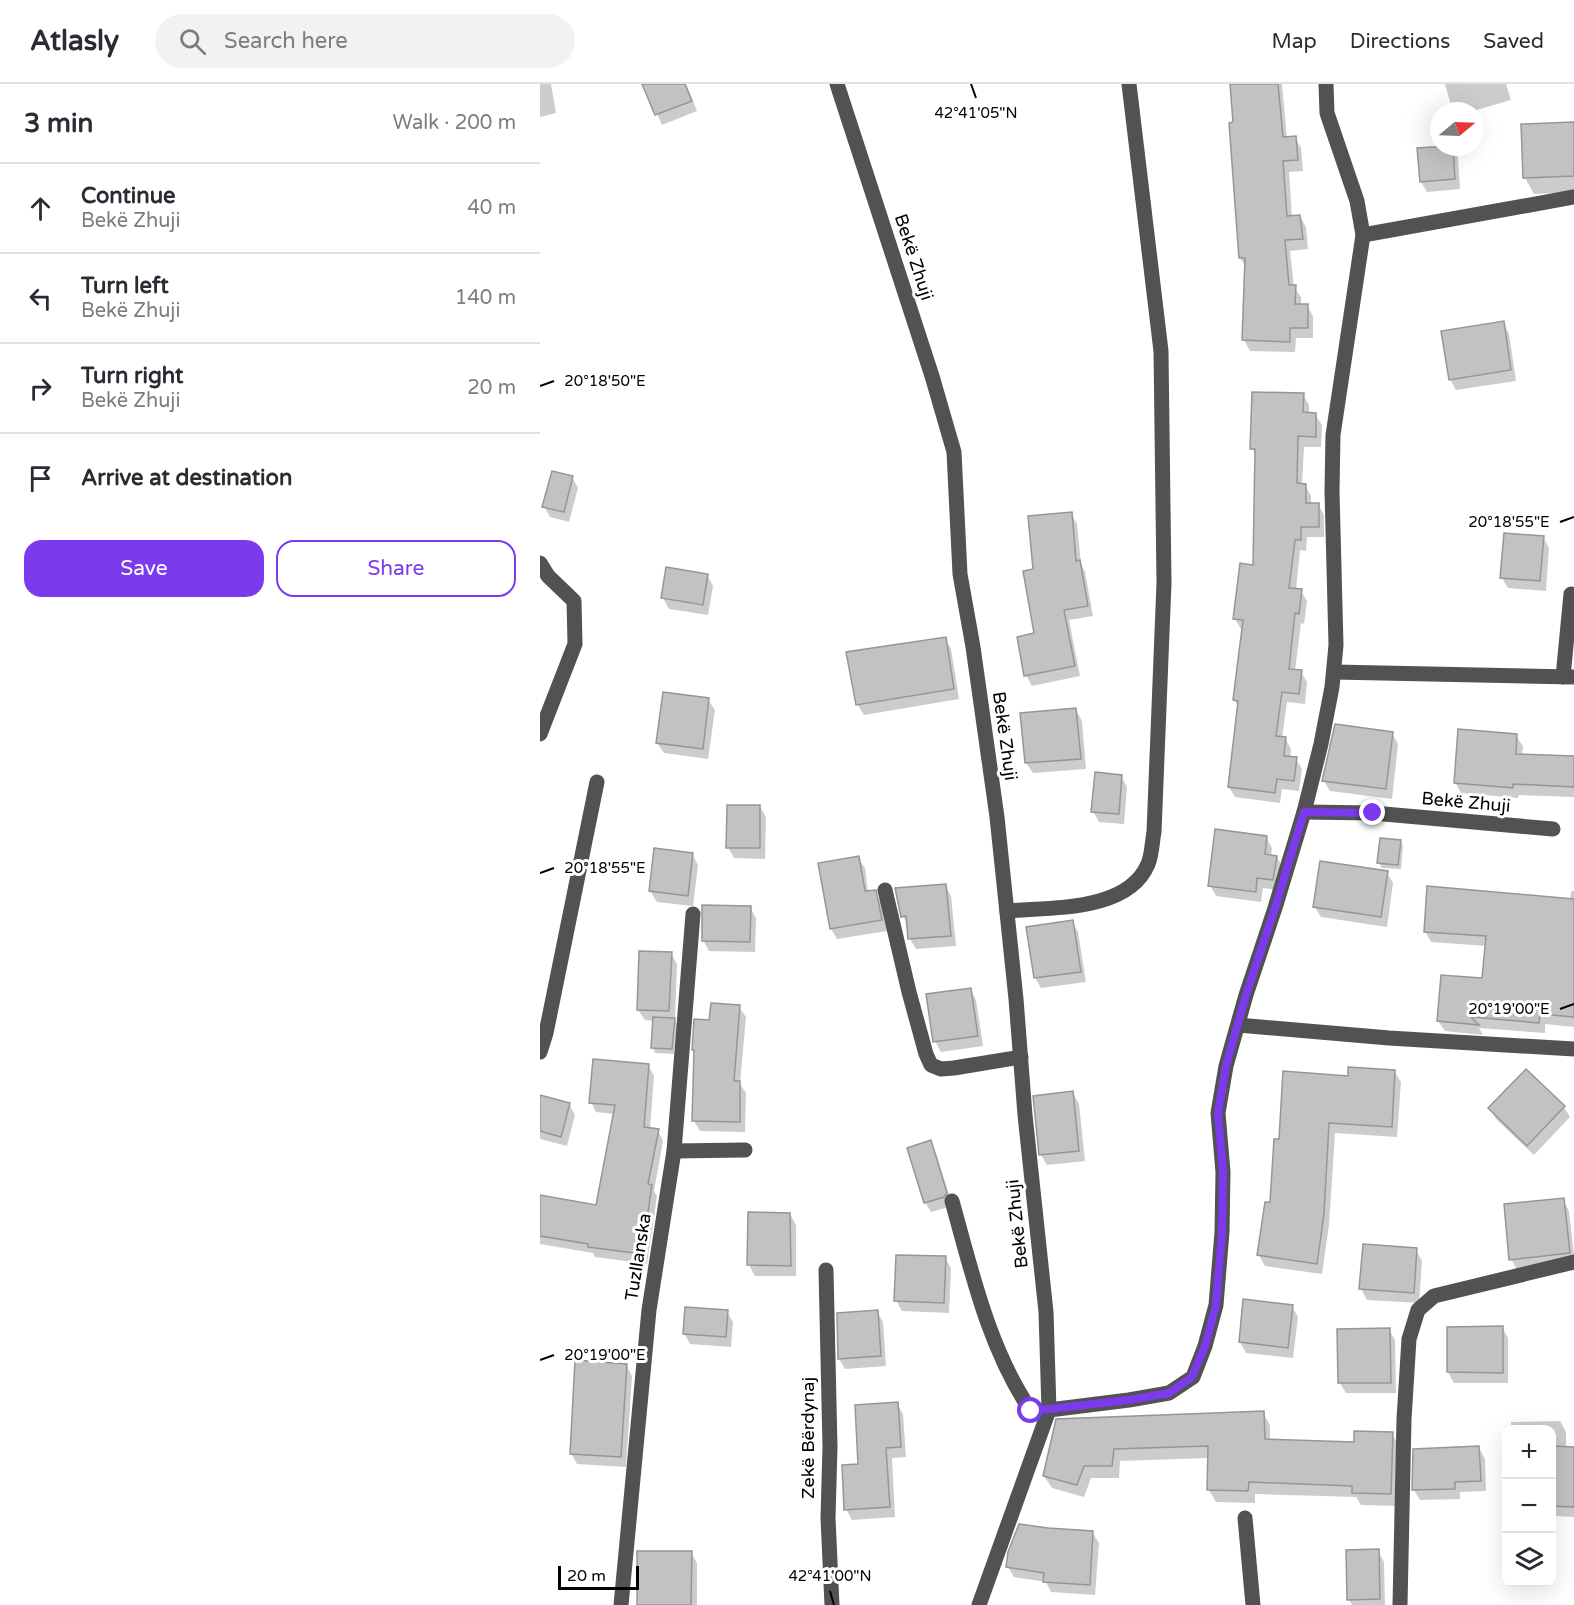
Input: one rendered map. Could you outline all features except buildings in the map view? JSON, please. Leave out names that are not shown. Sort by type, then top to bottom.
[{"type":"street","name":"Bekë Zhuji","points":[[837,84],[932,376],[954,452],[960,574],[991,772],[1007,911],[1046,1312],[1049,1410],[979,1605]]},
{"type":"street","points":[[1007,911],[1089,904],[1123,893],[1139,879],[1149,863],[1154,832],[1164,583],[1161,351],[1129,84]]},
{"type":"street","points":[[952,1201],[994,1343],[1019,1393],[1031,1411],[1169,1393],[1192,1377],[1205,1346],[1216,1305],[1222,1232],[1223,1172],[1218,1113],[1226,1066],[1304,812],[1322,744],[1334,672],[1336,645],[1333,435],[1363,235],[1357,201],[1327,113],[1326,84]]},
{"type":"street","points":[[1363,235],[1574,197]]},
{"type":"street","points":[[540,563],[548,576],[574,601],[575,644],[540,734]]},
{"type":"street","points":[[1334,672],[1568,677],[1570,594]]},
{"type":"street","points":[[540,1052],[546,1033],[597,782]]},
{"type":"street","name":"Bekë Zhuji","points":[[1304,812],[1373,813],[1553,829]]},
{"type":"street","points":[[885,890],[909,992],[926,1054],[932,1065],[941,1069],[954,1068],[1021,1057]]},
{"type":"street","name":"Tuzllanska","points":[[621,1605],[649,1310],[674,1151],[693,914]]},
{"type":"street","points":[[1238,1025],[1389,1038],[1574,1049]]},
{"type":"street","points":[[674,1151],[745,1150]]},
{"type":"street","points":[[1400,1605],[1404,1419],[1409,1339],[1418,1310],[1434,1296],[1574,1262]]},
{"type":"street","name":"Zekë Bërdynaj","points":[[826,1270],[830,1447],[828,1518],[832,1605]]},
{"type":"street","points":[[1245,1518],[1253,1605]]},
{"type":"route","points":[[1031,1411],[1169,1393],[1192,1377],[1205,1346],[1216,1305],[1222,1232],[1223,1172],[1218,1113],[1226,1066],[1304,812],[1373,813]]}]
